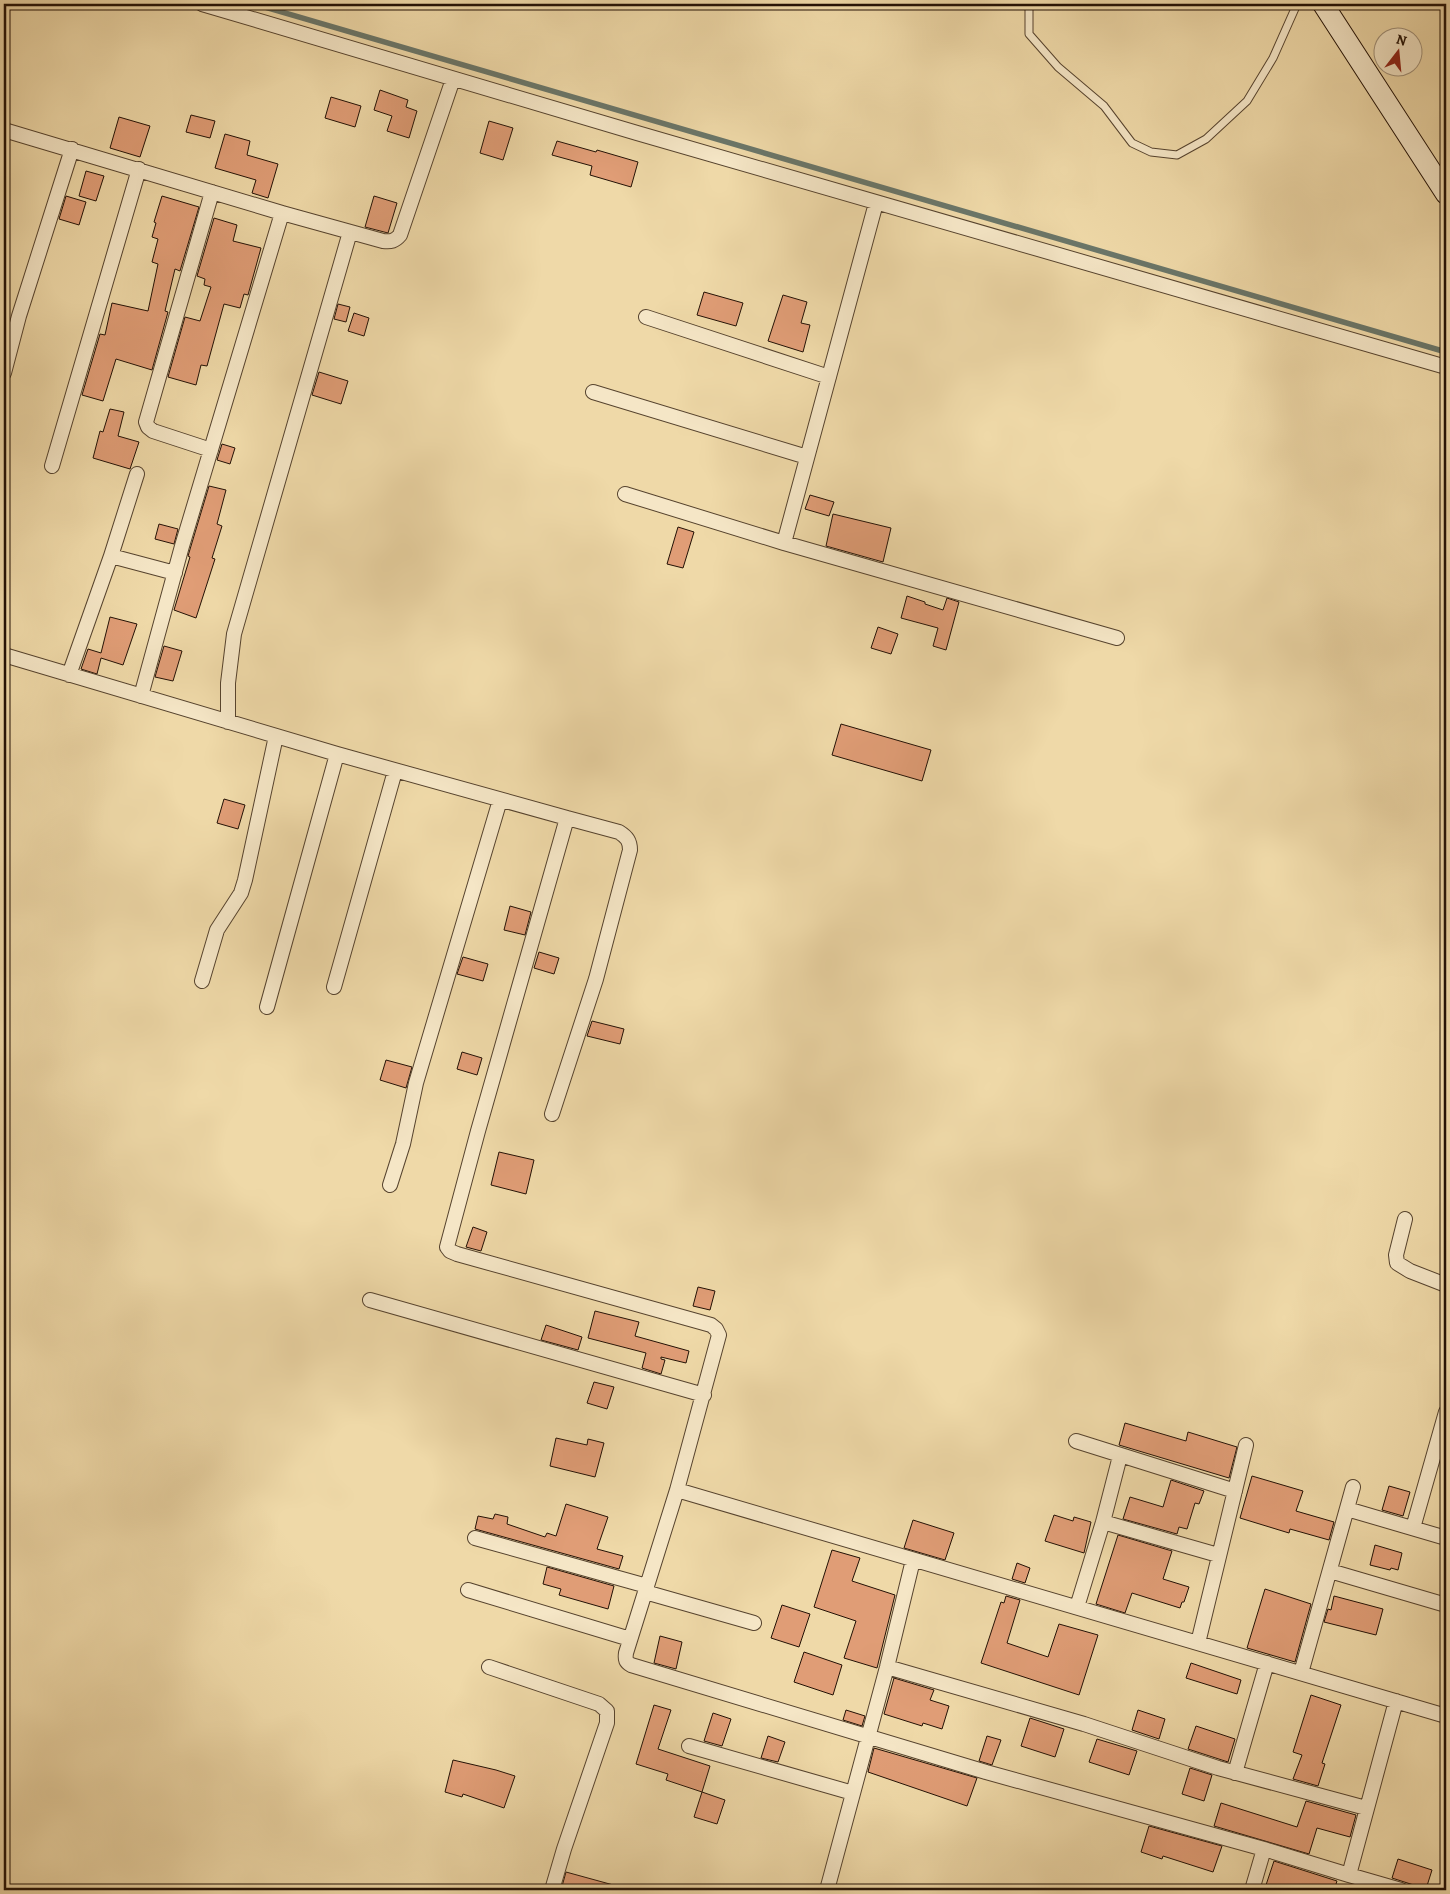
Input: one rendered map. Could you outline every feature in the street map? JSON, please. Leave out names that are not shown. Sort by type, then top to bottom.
[{"type":"main road","points":[[1323,4],[1446,194]]},
{"type":"street","points":[[202,4],[1446,367]]},
{"type":"street","points":[[4,130],[212,192],[390,242],[400,235],[453,78]]},
{"type":"street","points":[[4,373],[19,316],[72,149]]},
{"type":"street","points":[[52,466],[139,169]]},
{"type":"street","points":[[211,450],[153,431],[146,422],[212,192]]},
{"type":"street","points":[[784,543],[876,202]]},
{"type":"street","points":[[141,696],[175,573],[282,212]]},
{"type":"street","points":[[228,722],[228,683],[234,634],[350,232]]},
{"type":"street","points":[[646,317],[829,377]]},
{"type":"street","points":[[594,392],[807,457]]},
{"type":"street","points":[[70,675],[111,556],[136,474]]},
{"type":"street","points":[[625,494],[784,543],[1118,638]]},
{"type":"street","points":[[111,556],[175,573]]},
{"type":"street","points":[[4,655],[395,771],[619,832],[626,836],[630,843],[630,850],[596,979],[552,1114]]},
{"type":"street","points":[[202,981],[217,930],[221,921],[238,898],[245,880],[276,736]]},
{"type":"street","points":[[267,1007],[337,754]]},
{"type":"street","points":[[334,987],[395,771]]},
{"type":"street","points":[[390,1185],[403,1144],[416,1083],[500,800]]},
{"type":"street","points":[[567,818],[480,1122],[447,1247],[450,1251],[457,1254],[711,1325],[716,1329],[719,1336],[704,1395],[677,1490],[630,1639],[625,1658],[627,1662],[631,1665],[986,1772],[1264,1849],[1401,1890]]},
{"type":"street","points":[[1405,1220],[1396,1255],[1398,1263],[1410,1271],[1446,1285]]},
{"type":"street","points":[[370,1300],[704,1395]]},
{"type":"street","points":[[1413,1528],[1440,1462],[1446,1412]]},
{"type":"street","points":[[1076,1441],[1235,1490]]},
{"type":"street","points":[[1198,1643],[1246,1445]]},
{"type":"street","points":[[1077,1607],[1103,1522],[1120,1456]]},
{"type":"street","points":[[1301,1673],[1353,1487]]},
{"type":"street","points":[[677,1490],[1446,1716]]},
{"type":"street","points":[[1347,1509],[1446,1538]]},
{"type":"street","points":[[1103,1522],[1218,1556]]},
{"type":"street","points":[[475,1538],[754,1623]]},
{"type":"street","points":[[829,1890],[913,1560]]},
{"type":"street","points":[[1330,1571],[1446,1605]]},
{"type":"street","points":[[468,1590],[630,1639]]},
{"type":"street","points":[[1235,1773],[1266,1663]]},
{"type":"street","points":[[490,1667],[599,1704],[607,1711],[607,1723],[552,1890]]},
{"type":"street","points":[[887,1667],[1084,1724],[1235,1773],[1366,1808]]},
{"type":"street","points":[[1349,1874],[1396,1701]]},
{"type":"street","points":[[689,1746],[853,1793]]},
{"type":"street","points":[[1252,1890],[1264,1849]]},
{"type":"lane","points":[[1029,4],[1029,34],[1058,67],[1104,106],[1132,143],[1150,152],[1177,155],[1206,139],[1247,102],[1273,58],[1297,4]]},
{"type":"building","points":[[380,90],[408,100],[406,107],[417,111],[409,138],[387,131],[392,116],[374,110]]},
{"type":"building","points":[[331,97],[361,106],[355,127],[325,118]]},
{"type":"building","points":[[191,115],[215,121],[210,138],[186,132]]},
{"type":"building","points":[[119,117],[150,126],[140,157],[110,148]]},
{"type":"building","points":[[489,121],[513,128],[503,160],[480,153]]},
{"type":"building","points":[[225,134],[250,141],[247,155],[278,164],[268,198],[252,193],[256,180],[215,168]]},
{"type":"building","points":[[557,141],[638,162],[631,187],[590,175],[592,166],[552,155]]},
{"type":"building","points":[[86,171],[104,176],[96,201],[79,196]]},
{"type":"building","points":[[66,196],[86,202],[79,225],[59,219]]},
{"type":"building","points":[[162,196],[199,207],[180,271],[175,269],[165,311],[168,312],[152,370],[116,359],[103,401],[82,395],[100,334],[105,335],[112,303],[148,311],[158,264],[152,262],[158,239],[152,237],[156,223],[154,222]]},
{"type":"building","points":[[374,196],[397,203],[388,233],[365,227]]},
{"type":"building","points":[[214,218],[237,225],[233,241],[261,248],[248,295],[244,294],[240,308],[224,304],[207,366],[201,365],[196,385],[168,377],[185,317],[200,321],[211,287],[204,285],[205,279],[197,276]]},
{"type":"building","points":[[704,292],[743,303],[736,326],[697,315]]},
{"type":"building","points":[[783,295],[807,302],[801,323],[810,325],[803,352],[768,341]]},
{"type":"building","points":[[338,304],[350,307],[346,322],[334,319]]},
{"type":"building","points":[[354,313],[369,318],[364,336],[348,331]]},
{"type":"building","points":[[319,372],[348,381],[341,404],[312,395]]},
{"type":"building","points":[[110,409],[124,412],[118,436],[139,442],[130,469],[93,458],[100,431],[103,432]]},
{"type":"building","points":[[222,444],[235,448],[230,464],[217,460]]},
{"type":"building","points":[[209,486],[226,490],[217,524],[222,526],[212,558],[215,559],[196,618],[174,610]]},
{"type":"building","points":[[810,495],[834,502],[829,516],[805,509]]},
{"type":"building","points":[[833,514],[891,528],[883,562],[826,546]]},
{"type":"building","points":[[159,524],[178,529],[174,544],[155,539]]},
{"type":"building","points":[[678,527],[694,532],[683,568],[667,564]]},
{"type":"building","points":[[907,596],[943,610],[947,598],[959,602],[946,650],[933,646],[938,628],[901,618]]},
{"type":"building","points":[[110,617],[137,624],[123,665],[101,658],[97,674],[81,669],[88,649],[101,653]]},
{"type":"building","points":[[878,627],[898,634],[891,654],[871,648]]},
{"type":"building","points":[[164,646],[182,651],[173,681],[155,677]]},
{"type":"building","points":[[841,724],[931,750],[922,781],[832,755]]},
{"type":"building","points":[[224,799],[245,805],[238,829],[217,823]]},
{"type":"building","points":[[510,906],[531,912],[525,935],[504,930]]},
{"type":"building","points":[[539,952],[559,958],[554,974],[534,968]]},
{"type":"building","points":[[463,957],[488,964],[483,981],[457,974]]},
{"type":"building","points":[[592,1021],[624,1029],[620,1044],[587,1036]]},
{"type":"building","points":[[462,1052],[482,1058],[477,1075],[457,1069]]},
{"type":"building","points":[[386,1060],[412,1067],[406,1088],[380,1080]]},
{"type":"building","points":[[499,1152],[534,1160],[526,1194],[491,1185]]},
{"type":"building","points":[[473,1227],[487,1232],[481,1251],[466,1247]]},
{"type":"building","points":[[698,1287],[715,1291],[710,1310],[693,1306]]},
{"type":"building","points":[[595,1311],[639,1322],[635,1336],[689,1351],[686,1363],[661,1357],[661,1359],[665,1360],[661,1374],[642,1368],[646,1353],[588,1338]]},
{"type":"building","points":[[546,1325],[582,1337],[578,1350],[541,1340]]},
{"type":"building","points":[[594,1382],[614,1387],[607,1409],[587,1403]]},
{"type":"building","points":[[1125,1423],[1186,1441],[1188,1432],[1237,1447],[1229,1478],[1119,1445]]},
{"type":"building","points":[[556,1438],[587,1445],[588,1439],[604,1443],[595,1477],[550,1466]]},
{"type":"building","points":[[1252,1476],[1303,1491],[1296,1511],[1334,1522],[1329,1540],[1290,1529],[1289,1533],[1240,1518]]},
{"type":"building","points":[[1171,1480],[1204,1491],[1199,1504],[1195,1503],[1187,1529],[1179,1527],[1177,1534],[1123,1519],[1130,1497],[1163,1507]]},
{"type":"building","points":[[1389,1486],[1410,1492],[1403,1516],[1382,1510]]},
{"type":"building","points":[[566,1504],[608,1517],[597,1549],[623,1556],[619,1569],[475,1529],[478,1516],[493,1519],[495,1514],[508,1517],[507,1524],[545,1537],[547,1533],[556,1536]]},
{"type":"building","points":[[1054,1515],[1073,1521],[1074,1517],[1091,1522],[1084,1553],[1045,1541]]},
{"type":"building","points":[[913,1520],[954,1533],[945,1560],[904,1548]]},
{"type":"building","points":[[1118,1535],[1172,1551],[1163,1579],[1189,1587],[1180,1608],[1132,1593],[1125,1613],[1096,1604]]},
{"type":"building","points":[[1375,1545],[1402,1553],[1398,1570],[1370,1565]]},
{"type":"building","points":[[832,1550],[860,1558],[852,1581],[895,1595],[877,1668],[844,1658],[856,1621],[814,1607]]},
{"type":"building","points":[[1017,1563],[1030,1568],[1025,1583],[1012,1579]]},
{"type":"building","points":[[547,1567],[614,1586],[608,1609],[559,1595],[561,1589],[543,1584]]},
{"type":"building","points":[[1265,1589],[1311,1604],[1295,1662],[1247,1648]]},
{"type":"building","points":[[1006,1596],[1020,1600],[1007,1643],[1048,1657],[1059,1624],[1098,1635],[1079,1695],[981,1663],[1001,1602],[1004,1603]]},
{"type":"building","points":[[1334,1596],[1383,1609],[1376,1635],[1324,1622],[1328,1609],[1331,1610]]},
{"type":"building","points":[[782,1605],[810,1614],[799,1647],[771,1638]]},
{"type":"building","points":[[660,1636],[682,1642],[676,1669],[654,1663]]},
{"type":"building","points":[[804,1652],[842,1665],[833,1695],[794,1682]]},
{"type":"building","points":[[1191,1663],[1241,1680],[1237,1694],[1186,1678]]},
{"type":"building","points":[[894,1678],[934,1690],[930,1700],[949,1706],[942,1729],[923,1723],[922,1726],[884,1714]]},
{"type":"building","points":[[1311,1695],[1341,1705],[1322,1763],[1325,1764],[1318,1786],[1293,1779],[1302,1755],[1293,1752]]},
{"type":"building","points":[[654,1705],[671,1710],[658,1749],[710,1766],[702,1792],[666,1780],[668,1774],[636,1764]]},
{"type":"building","points":[[846,1710],[865,1716],[862,1726],[843,1720]]},
{"type":"building","points":[[1138,1710],[1165,1719],[1159,1739],[1132,1730]]},
{"type":"building","points":[[713,1713],[731,1719],[722,1746],[704,1741]]},
{"type":"building","points":[[1030,1718],[1064,1729],[1055,1757],[1021,1746]]},
{"type":"building","points":[[1196,1726],[1235,1739],[1228,1762],[1188,1749]]},
{"type":"building","points":[[768,1736],[785,1742],[778,1762],[761,1758]]},
{"type":"building","points":[[987,1736],[1001,1740],[992,1765],[979,1761]]},
{"type":"building","points":[[1097,1739],[1137,1751],[1129,1775],[1089,1762]]},
{"type":"building","points":[[874,1748],[977,1778],[967,1806],[868,1772]]},
{"type":"building","points":[[453,1760],[515,1776],[504,1808],[463,1794],[462,1797],[445,1792]]},
{"type":"building","points":[[1190,1768],[1212,1775],[1204,1801],[1182,1794]]},
{"type":"building","points":[[702,1792],[725,1800],[717,1824],[694,1817]]},
{"type":"building","points":[[1306,1801],[1356,1815],[1350,1837],[1317,1828],[1309,1854],[1214,1826],[1221,1803],[1297,1827]]},
{"type":"building","points":[[1149,1826],[1222,1846],[1213,1872],[1163,1856],[1162,1859],[1141,1852]]},
{"type":"building","points":[[1398,1859],[1432,1870],[1426,1889],[1392,1878]]},
{"type":"building","points":[[1274,1861],[1337,1881],[1334,1890],[1281,1890],[1266,1885]]},
{"type":"building","points":[[566,1872],[617,1886],[616,1890],[561,1890]]},
{"type":"waterway","points":[[254,4],[1446,352]]}]
